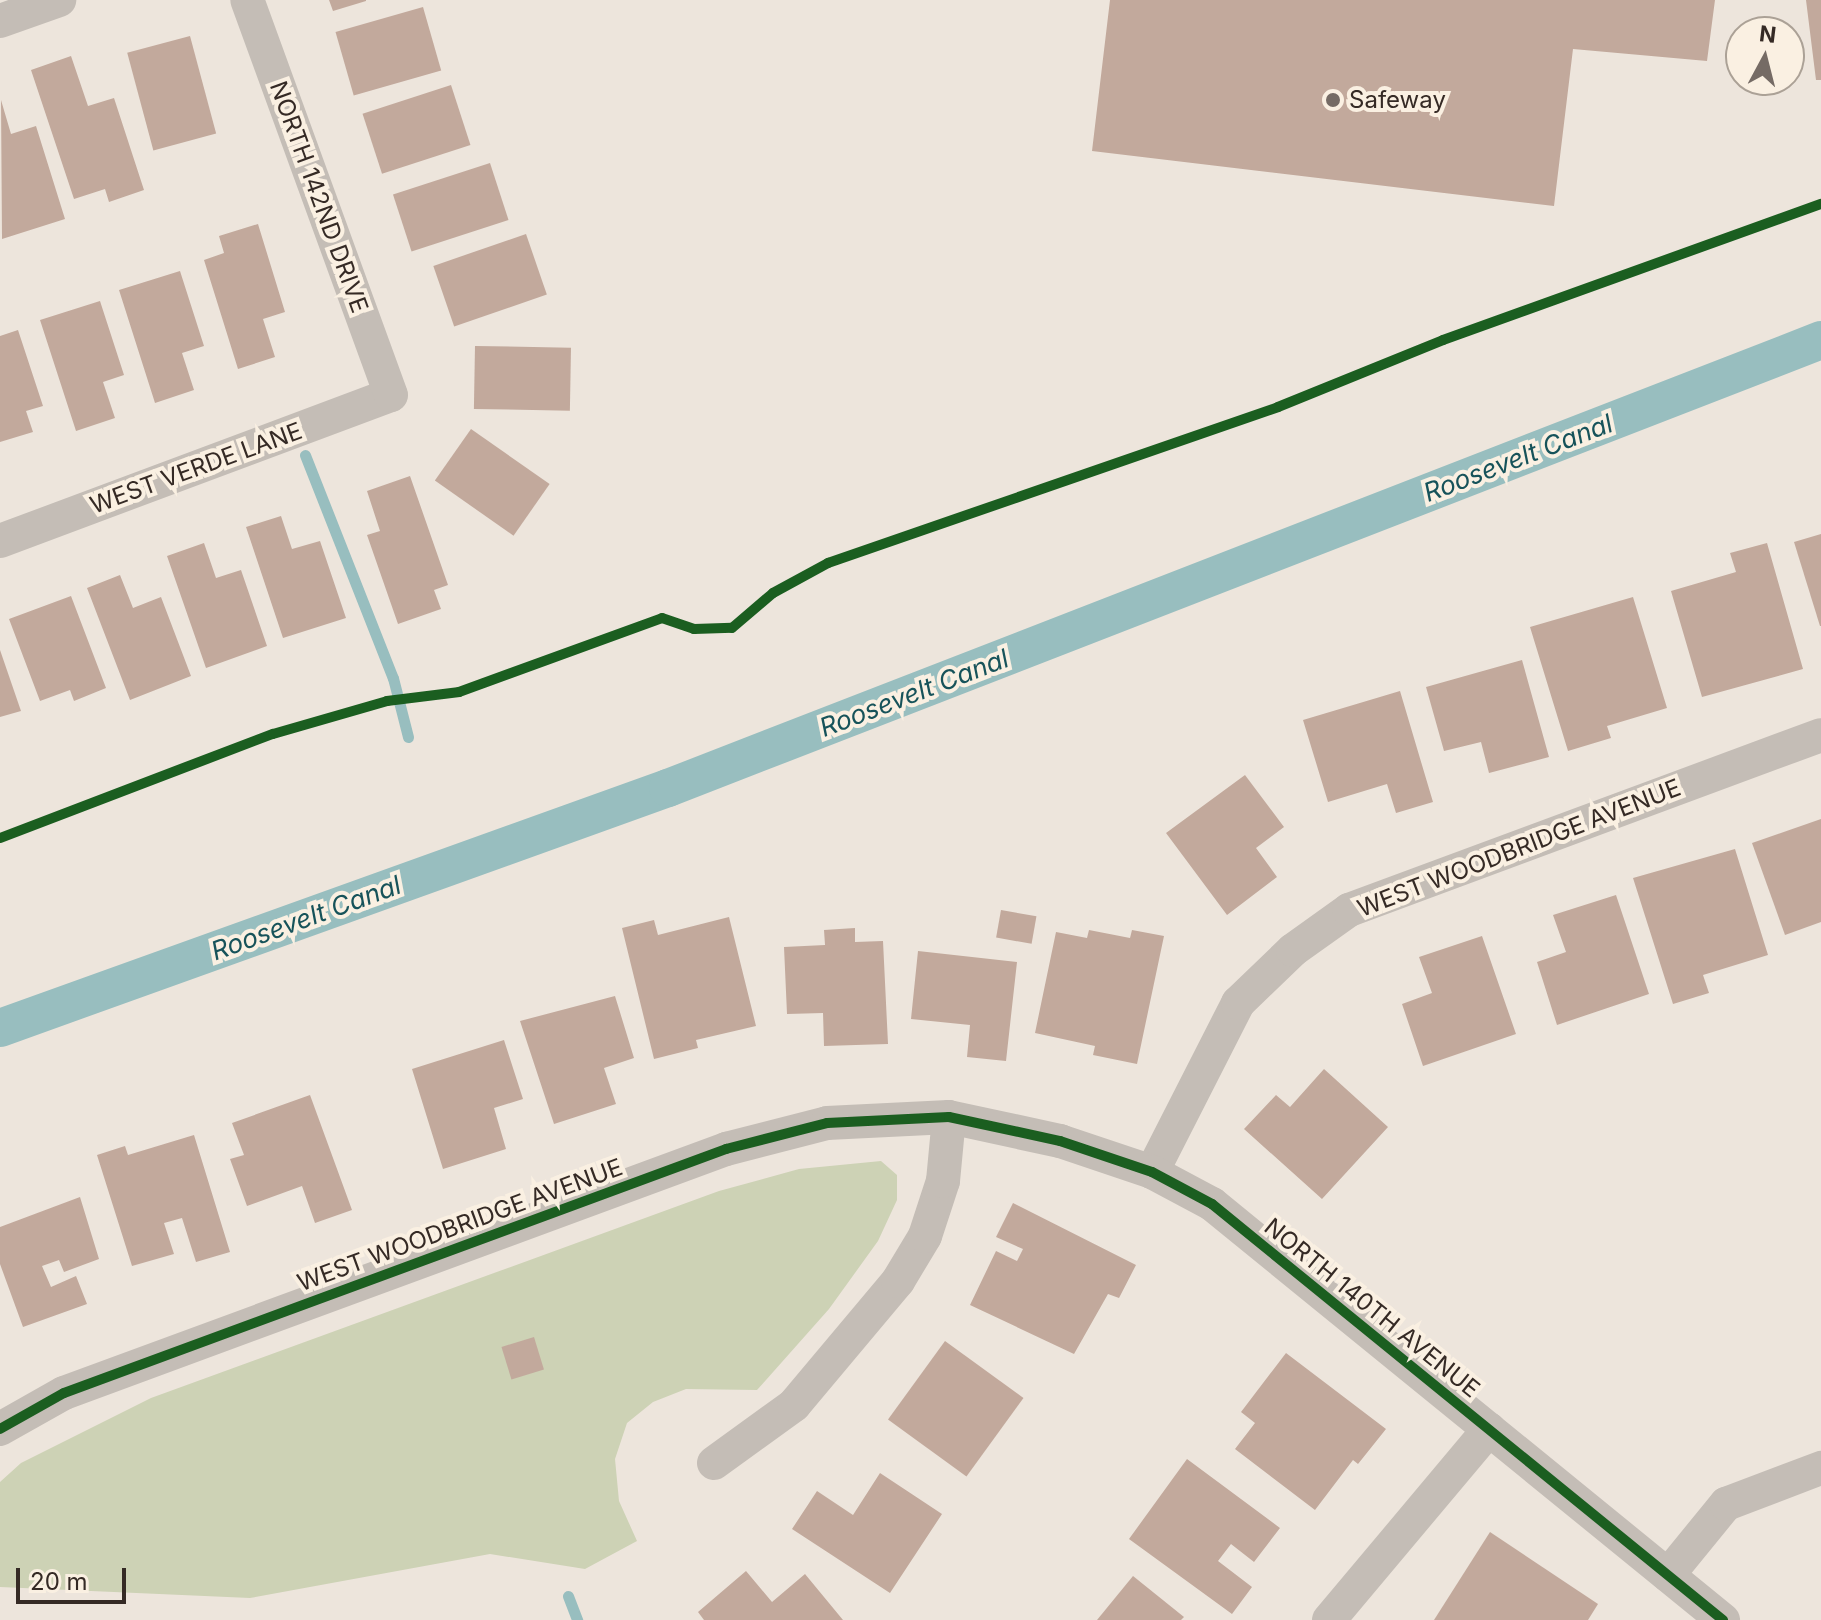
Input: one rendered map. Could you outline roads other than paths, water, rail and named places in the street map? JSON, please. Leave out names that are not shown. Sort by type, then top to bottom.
[{"type":"street","points":[[0,21],[59,0]]},
{"type":"street","name":"NORTH 142ND DRIVE","points":[[247,0],[391,395]]},
{"type":"street","name":"WEST VERDE LANE","points":[[0,541],[391,395]]},
{"type":"street","name":"WEST WOODBRIDGE AVENUE","points":[[1152,1172],[1238,1003],[1293,950],[1349,910],[1821,735]]},
{"type":"street","points":[[714,1463],[794,1405],[898,1281],[925,1236],[943,1181],[949,1117]]},
{"type":"street","name":"WEST WOODBRIDGE AVENUE","points":[[0,1429],[64,1393],[726,1149],[827,1123],[949,1117]]},
{"type":"street","name":"NORTH 140TH AVENUE","points":[[949,1117],[1060,1141],[1152,1172],[1212,1204],[1723,1620]]},
{"type":"street","points":[[1329,1620],[1489,1429]]},
{"type":"street","points":[[1668,1575],[1726,1504],[1821,1468]]},
{"type":"waterway","name":"Roosevelt Canal","points":[[0,1028],[668,788],[1821,340]]},
{"type":"waterway","points":[[305,455],[393,678],[408,737]]},
{"type":"waterway","points":[[568,1596],[577,1620]]},
{"type":"place","name":"Safeway","points":[[1333,100]]}]
